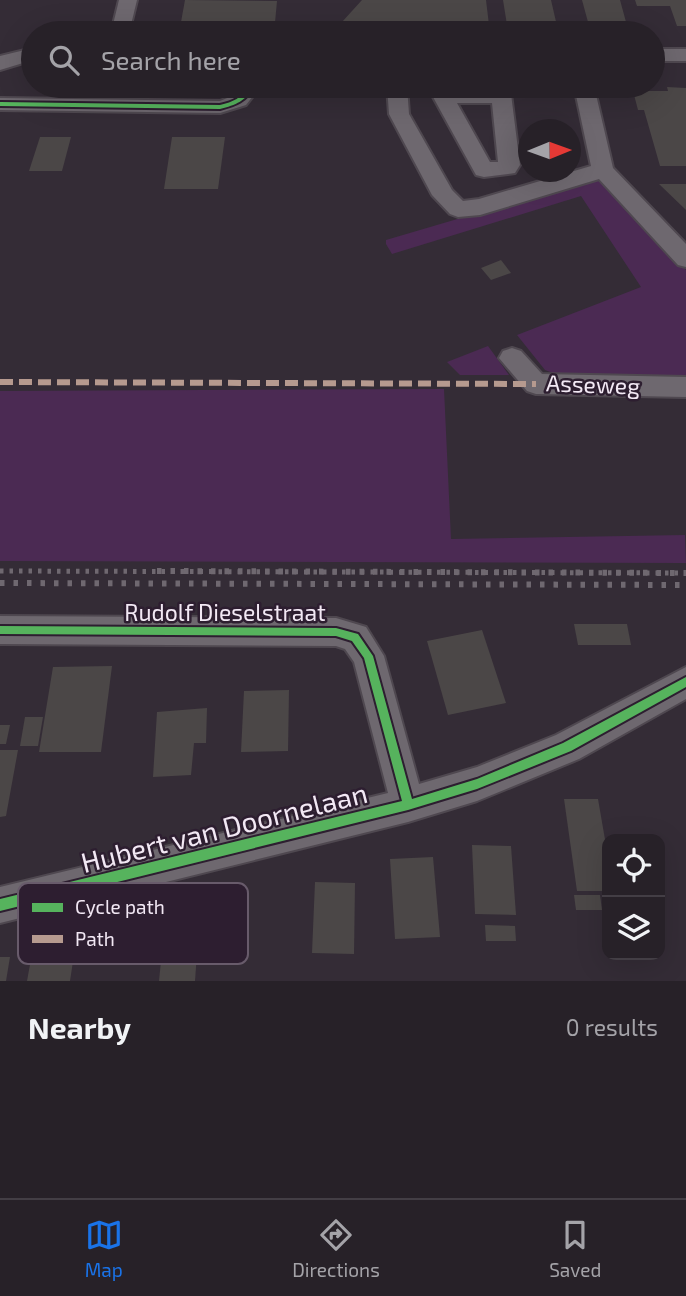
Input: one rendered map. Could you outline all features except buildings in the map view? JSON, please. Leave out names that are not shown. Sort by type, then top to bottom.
[{"type":"street","points":[[123,21],[128,0]]},
{"type":"street","points":[[665,55],[686,55]]},
{"type":"street","points":[[0,64],[21,56]]},
{"type":"street","points":[[0,104],[220,107],[237,103],[243,98]]},
{"type":"street","points":[[398,98],[399,114],[443,195],[458,209],[480,207],[603,170]]},
{"type":"street","points":[[444,98],[484,170],[488,171],[507,168],[509,165],[501,98]]},
{"type":"street","points":[[587,98],[603,170],[686,259]]},
{"type":"street","name":"Asseweg","points":[[512,358],[536,384],[686,387]]},
{"type":"street","name":"Rudolf Dieselstraat","points":[[0,630],[336,632],[355,637],[368,656],[408,805]]},
{"type":"street","name":"Hubert van Doornelaan","points":[[90,883],[408,805],[477,784],[531,763],[686,682]]},
{"type":"street","name":"Hubert van Doornelaan","points":[[0,905],[18,901]]},
{"type":"shaded area","points":[[600,177],[686,270],[686,375],[558,375],[545,370],[517,335],[641,287],[581,196],[392,254],[386,244],[386,240]]},
{"type":"shaded area","points":[[488,346],[509,375],[460,375],[447,362]]},
{"type":"shaded area","points":[[444,389],[451,539],[685,535],[686,563],[0,561],[0,391]]},
{"type":"railway","points":[[0,571],[686,573],[157,571]]},
{"type":"railway","points":[[0,583],[686,585]]},
{"type":"marked path","points":[[0,382],[536,384]]},
{"type":"cycle path","points":[[0,104],[220,107],[242,98]]},
{"type":"cycle path","points":[[0,630],[336,632],[355,637],[368,656],[408,805]]},
{"type":"cycle path","points":[[90,883],[408,805],[477,784],[567,747],[686,682]]},
{"type":"cycle path","points":[[0,905],[18,901]]}]
